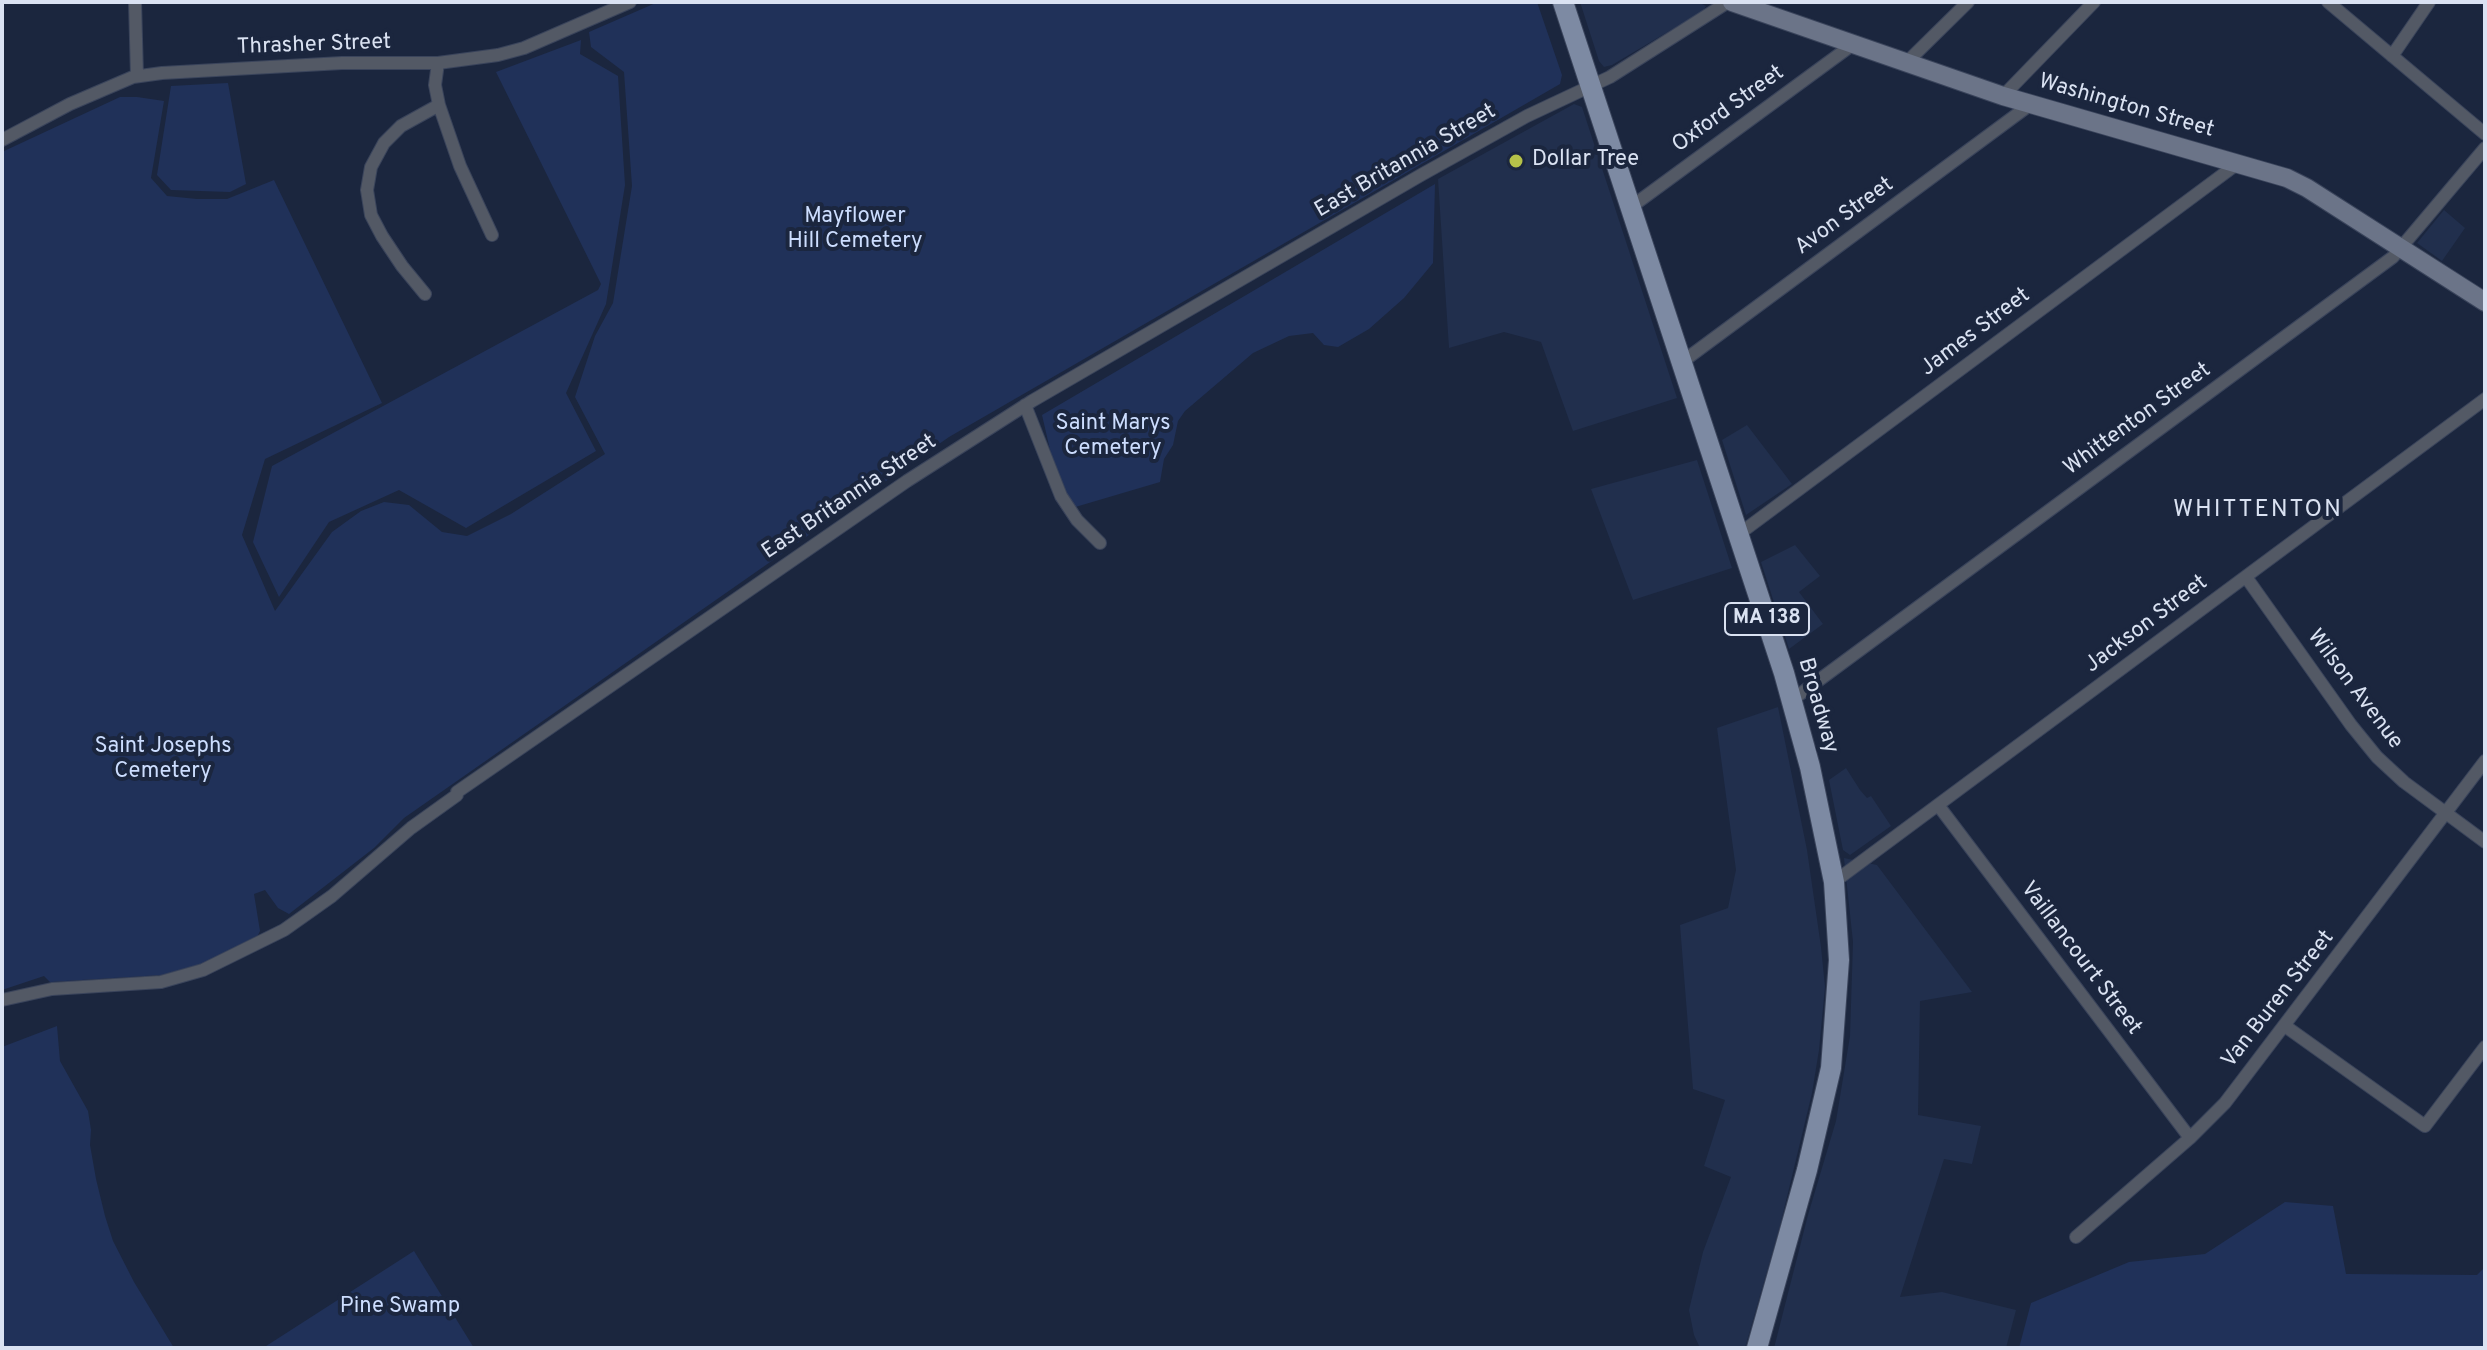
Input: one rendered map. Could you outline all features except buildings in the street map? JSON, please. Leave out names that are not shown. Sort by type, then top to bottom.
[{"type":"main road","name":"Broadway","points":[[1563,2],[1792,700],[1813,780],[1834,882],[1839,960],[1831,1068],[1807,1170],[1757,1348]]},
{"type":"street","points":[[135,2],[137,76]]},
{"type":"street","name":"Thrasher Street","points":[[2,140],[70,104],[137,76],[342,63],[438,63],[509,53],[630,2]]},
{"type":"street","name":"East Britannia Street","points":[[2,1000],[52,989],[161,982],[203,970],[279,932],[339,891],[457,792],[907,481],[1025,405],[1421,175],[1527,116],[1610,77],[1730,2]]},
{"type":"street","name":"Washington Street","points":[[1730,2],[2003,96],[2269,171],[2296,182],[2485,302]]},
{"type":"street","points":[[1905,64],[1968,2]]},
{"type":"street","points":[[2003,96],[2094,2]]},
{"type":"street","points":[[2328,2],[2485,134]]},
{"type":"street","points":[[2392,56],[2429,2]]},
{"type":"street","name":"Oxford Street","points":[[1631,207],[1852,45]]},
{"type":"street","points":[[438,63],[435,85],[439,105],[460,166],[492,235]]},
{"type":"street","name":"Avon Street","points":[[1682,362],[2031,104]]},
{"type":"street","points":[[425,294],[382,236],[371,215],[367,190],[371,167],[384,143],[401,126],[439,105]]},
{"type":"street","name":"Whittenton Street","points":[[1792,700],[2393,257],[2485,148]]},
{"type":"street","name":"James Street","points":[[1739,534],[2237,164]]},
{"type":"street","name":"Jackson Street","points":[[1834,882],[2485,399]]},
{"type":"street","points":[[1025,405],[1061,496],[1077,520],[1100,543]]},
{"type":"street","name":"Wilson Avenue","points":[[2246,577],[2368,747],[2404,782],[2485,842]]},
{"type":"street","name":"Van Buren Street","points":[[2076,1237],[2190,1138],[2225,1103],[2485,761]]},
{"type":"street","name":"Vaillancourt Street","points":[[1938,805],[2190,1138]]},
{"type":"street","points":[[2285,1026],[2425,1126],[2484,1050]]},
{"type":"shaded area","points":[[1580,2],[1698,2],[1706,6],[1703,11],[1604,67],[1599,61]]},
{"type":"shaded area","points":[[1574,104],[1582,107],[1677,398],[1573,431],[1541,342],[1504,332],[1449,348],[1438,179]]},
{"type":"shaded area","points":[[2444,210],[2465,228],[2442,261],[2417,243]]},
{"type":"shaded area","points":[[1747,425],[1792,484],[1746,515],[1722,440]]},
{"type":"shaded area","points":[[1697,460],[1732,568],[1633,600],[1591,489]]},
{"type":"shaded area","points":[[1795,545],[1820,576],[1799,592],[1823,624],[1789,649],[1761,562]]},
{"type":"shaded area","points":[[1778,707],[1807,850],[1821,947],[1825,987],[1819,1050],[1812,1093],[1780,1226],[1745,1348],[1700,1348],[1689,1310],[1703,1252],[1731,1177],[1704,1166],[1725,1100],[1693,1089],[1680,925],[1728,908],[1736,870],[1717,728]]},
{"type":"shaded area","points":[[1846,768],[1867,798],[1871,796],[1891,826],[1850,855],[1843,850],[1829,780]]},
{"type":"shaded area","points":[[1844,858],[1877,865],[1972,992],[1920,1001],[1918,1115],[1981,1126],[1972,1164],[1944,1159],[1900,1297],[1942,1292],[2016,1310],[2006,1348],[1774,1348],[1836,1121],[1850,1036],[1853,942]]},
{"type":"green space","name":"Mayflower Hill Cemetery","points":[[658,2],[1537,2],[1562,75],[1560,84],[949,437],[404,818],[374,848],[289,914],[278,908],[265,890],[254,894],[260,931],[257,937],[208,962],[161,975],[50,982],[44,976],[2,990],[2,152],[120,97],[137,97],[164,101],[151,178],[167,196],[227,199],[274,180],[382,403],[265,459],[242,535],[275,611],[332,532],[361,511],[384,502],[409,505],[442,532],[467,536],[511,514],[605,454],[575,397],[595,336],[613,303],[632,186],[624,72],[591,47],[589,32]]},
{"type":"green space","points":[[581,40],[580,54],[618,76],[625,185],[606,304],[566,393],[596,451],[466,528],[399,490],[329,522],[279,597],[253,542],[272,466],[598,290],[601,284],[496,72]]},
{"type":"green space","points":[[228,83],[246,184],[230,192],[171,190],[157,175],[171,86]]},
{"type":"green space","name":"Saint Marys Cemetery","points":[[1435,184],[1433,263],[1404,298],[1369,329],[1338,347],[1324,345],[1313,333],[1289,336],[1253,353],[1185,411],[1178,421],[1173,445],[1164,459],[1160,482],[1072,508],[1057,480],[1042,415]]},
{"type":"green space","points":[[57,1026],[60,1061],[88,1111],[96,1179],[113,1241],[174,1348],[2,1348],[2,1047]]},
{"type":"green space","points":[[2285,1202],[2333,1206],[2346,1274],[2477,1275],[2485,1267],[2485,1348],[2019,1348],[2031,1303],[2129,1262],[2205,1254]]},
{"type":"green space","name":"Pine Swamp","points":[[414,1251],[474,1348],[263,1348]]},
{"type":"place","name":"Dollar Tree","points":[[1516,161]]},
{"type":"district","name":"WHITTENTON","points":[[2258,511]]},
{"type":"park label","name":"Saint Josephs Cemetery","points":[[163,760]]}]
